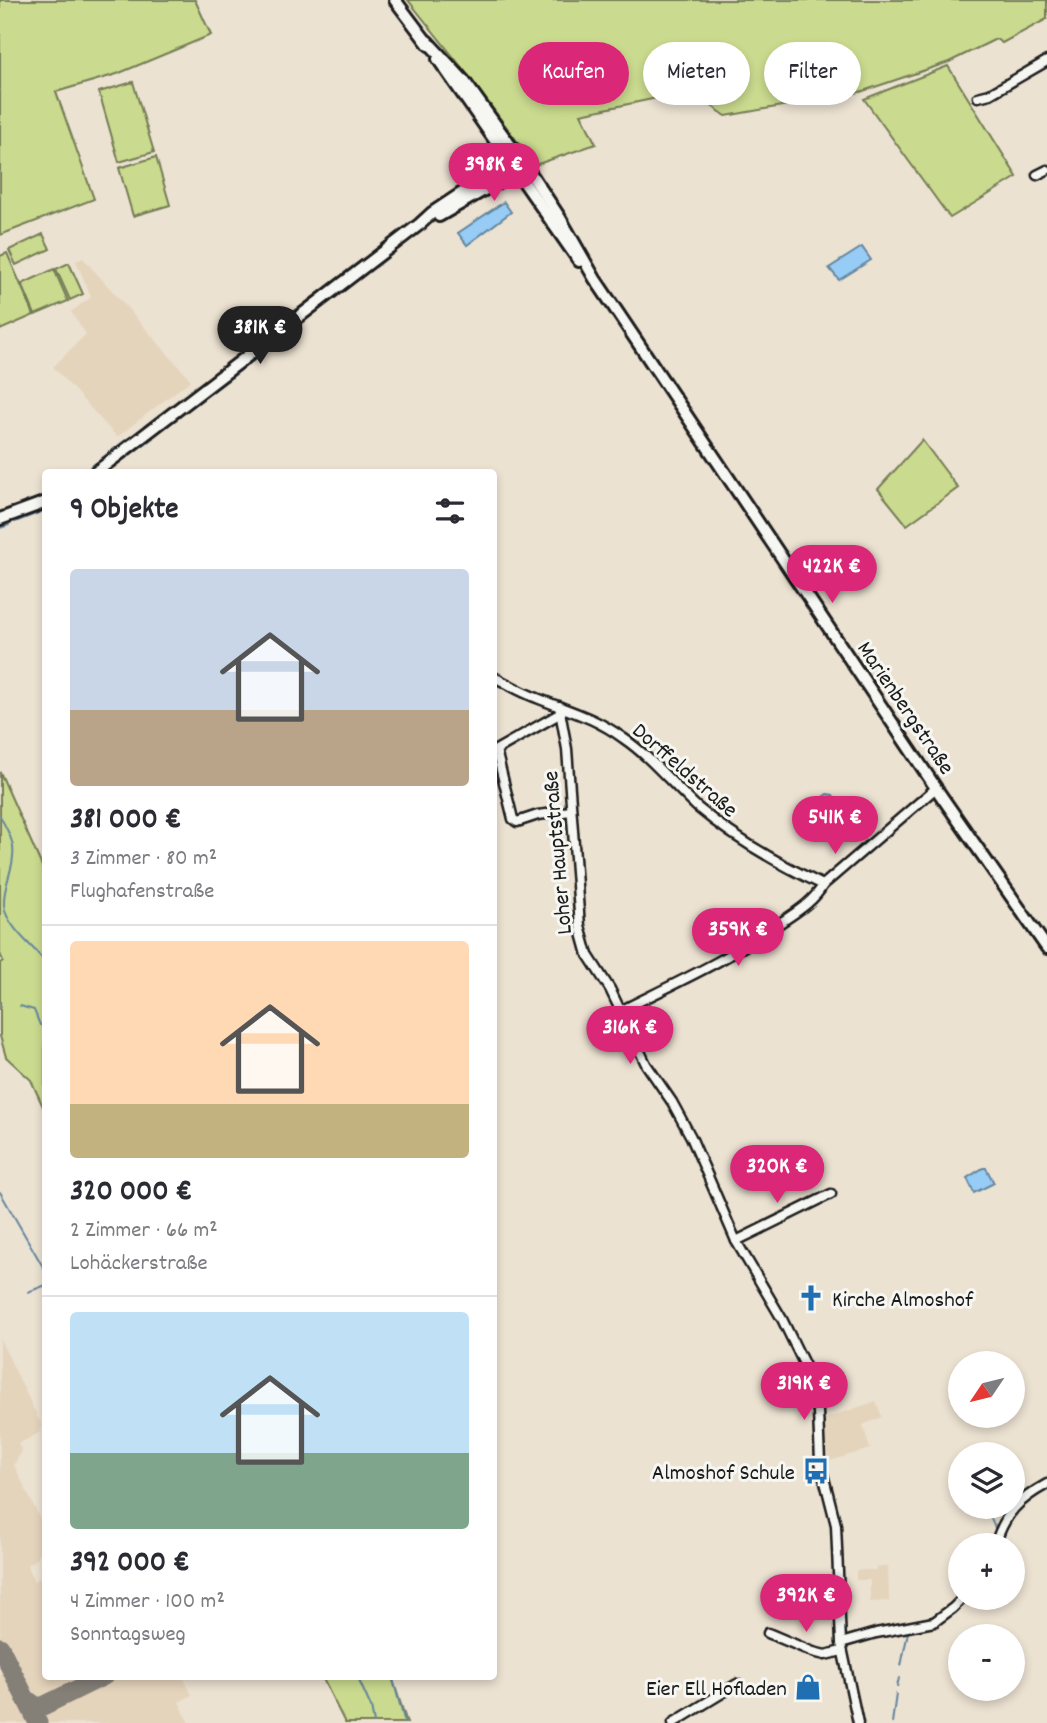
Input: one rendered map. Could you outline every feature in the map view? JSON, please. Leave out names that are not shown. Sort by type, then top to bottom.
[{"type":"main road","name":"Marienbergstraße","points":[[395,0],[516,164],[576,257],[595,279],[936,788],[1047,948]]},
{"type":"main road","points":[[100,469],[432,213],[516,164]]},
{"type":"main road","points":[[0,519],[42,503]]},
{"type":"street","points":[[978,97],[990,94],[1047,61]]},
{"type":"street","points":[[1037,175],[1047,170]]},
{"type":"street","name":"Dorffeldstraße","points":[[497,678],[560,710],[599,722],[623,738],[696,806],[732,834],[780,864],[823,885]]},
{"type":"street","points":[[497,749],[560,710]]},
{"type":"street","name":"Loher Hauptstraße","points":[[560,710],[567,749],[583,942],[646,1064],[672,1102],[691,1137],[736,1241],[782,1319],[812,1380],[818,1412],[820,1462],[836,1525],[841,1647],[858,1723]]},
{"type":"street","points":[[497,754],[513,819],[517,822],[538,815],[571,811]]},
{"type":"street","points":[[620,1011],[736,954],[809,902],[823,885],[936,788]]},
{"type":"street","points":[[736,1241],[831,1194]]},
{"type":"street","points":[[1000,1533],[1011,1510],[1027,1494],[1047,1484]]},
{"type":"street","points":[[768,1633],[825,1655],[876,1633],[934,1622],[950,1610]]},
{"type":"street","points":[[673,1723],[737,1684]]},
{"type":"shaded area","points":[[83,258],[191,380],[117,437],[53,367],[86,334],[71,312],[91,297],[76,261]]},
{"type":"shaded area","points":[[0,1339],[42,1426],[39,1433],[18,1444],[22,1451],[14,1465],[42,1523],[42,1550],[37,1559],[27,1565],[34,1581],[42,1577],[42,1680],[184,1680],[192,1695],[179,1702],[189,1723],[0,1723]]},
{"type":"shaded area","points":[[876,1401],[882,1417],[863,1425],[870,1449],[829,1461],[823,1435],[824,1419]]},
{"type":"shaded area","points":[[888,1566],[889,1601],[870,1602],[870,1580],[856,1580],[856,1570],[876,1570],[876,1567]]},
{"type":"green space","points":[[0,0],[195,0],[211,35],[117,74],[56,92],[94,199],[0,235]]},
{"type":"green space","points":[[408,0],[1047,0],[1047,19],[1002,43],[996,39],[949,62],[861,92],[861,42],[764,42],[764,105],[787,105],[726,116],[710,105],[750,105],[750,42],[643,42],[643,101],[629,104],[629,42],[518,42],[518,105],[624,105],[581,114],[596,144],[535,165]]},
{"type":"green space","points":[[948,66],[1017,177],[950,218],[864,99]]},
{"type":"green space","points":[[133,82],[154,152],[119,162],[99,92]]},
{"type":"green space","points":[[156,157],[170,205],[133,216],[119,168]]},
{"type":"green space","points":[[43,234],[50,249],[16,265],[9,250]]},
{"type":"green space","points":[[7,253],[34,315],[0,330],[0,256]]},
{"type":"green space","points":[[69,263],[83,294],[70,300],[56,269]]},
{"type":"green space","points":[[54,269],[68,301],[35,315],[22,284]]},
{"type":"green space","points":[[922,440],[958,488],[907,525],[878,489]]},
{"type":"green space","points":[[0,772],[42,866],[42,1104],[31,1080],[6,1057],[0,1036],[0,963],[3,961],[0,954]]},
{"type":"green space","points":[[324,1680],[393,1680],[407,1723],[345,1723]]},
{"type":"water","points":[[504,202],[511,212],[467,245],[458,233]]},
{"type":"water","points":[[862,247],[871,260],[839,280],[829,268]]},
{"type":"water","points":[[827,794],[833,795],[839,805],[824,817],[814,806]]},
{"type":"water","points":[[986,1168],[994,1183],[974,1193],[967,1178]]},
{"type":"waterway","points":[[376,267],[404,244]]},
{"type":"waterway","points":[[263,353],[372,269]]},
{"type":"waterway","points":[[154,436],[258,357]]},
{"type":"waterway","points":[[116,465],[153,438]]},
{"type":"waterway","points":[[102,458],[127,439]]},
{"type":"waterway","points":[[88,469],[97,462]]},
{"type":"waterway","points":[[18,505],[40,497]]},
{"type":"waterway","points":[[0,512],[12,507]]},
{"type":"waterway","points":[[15,522],[42,512]]},
{"type":"waterway","points":[[0,528],[9,525]]},
{"type":"waterway","points":[[0,816],[13,846],[5,911],[18,932],[42,959]]},
{"type":"waterway","points":[[20,1006],[34,1010],[42,1025]]},
{"type":"waterway","points":[[0,1192],[42,1265]]},
{"type":"waterway","points":[[28,1292],[42,1287]]},
{"type":"waterway","points":[[991,1519],[995,1528]]},
{"type":"waterway","points":[[916,1620],[935,1616],[948,1606]]},
{"type":"waterway","points":[[901,1666],[908,1632]]},
{"type":"waterway","points":[[897,1687],[899,1678]]},
{"type":"waterway","points":[[359,1680],[371,1707],[374,1723]]},
{"type":"waterway","points":[[393,1680],[405,1723]]},
{"type":"waterway","points":[[892,1723],[896,1694]]},
{"type":"taxiway","points":[[0,1647],[38,1723]]},
{"type":"taxiway","points":[[26,1699],[36,1706],[43,1706],[96,1680]]},
{"type":"place","name":"Kirche Almoshof","points":[[811,1298]]},
{"type":"place","name":"Almoshof Schule","points":[[816,1471]]},
{"type":"place","name":"Eier Ell Hofladen","points":[[808,1687]]}]
